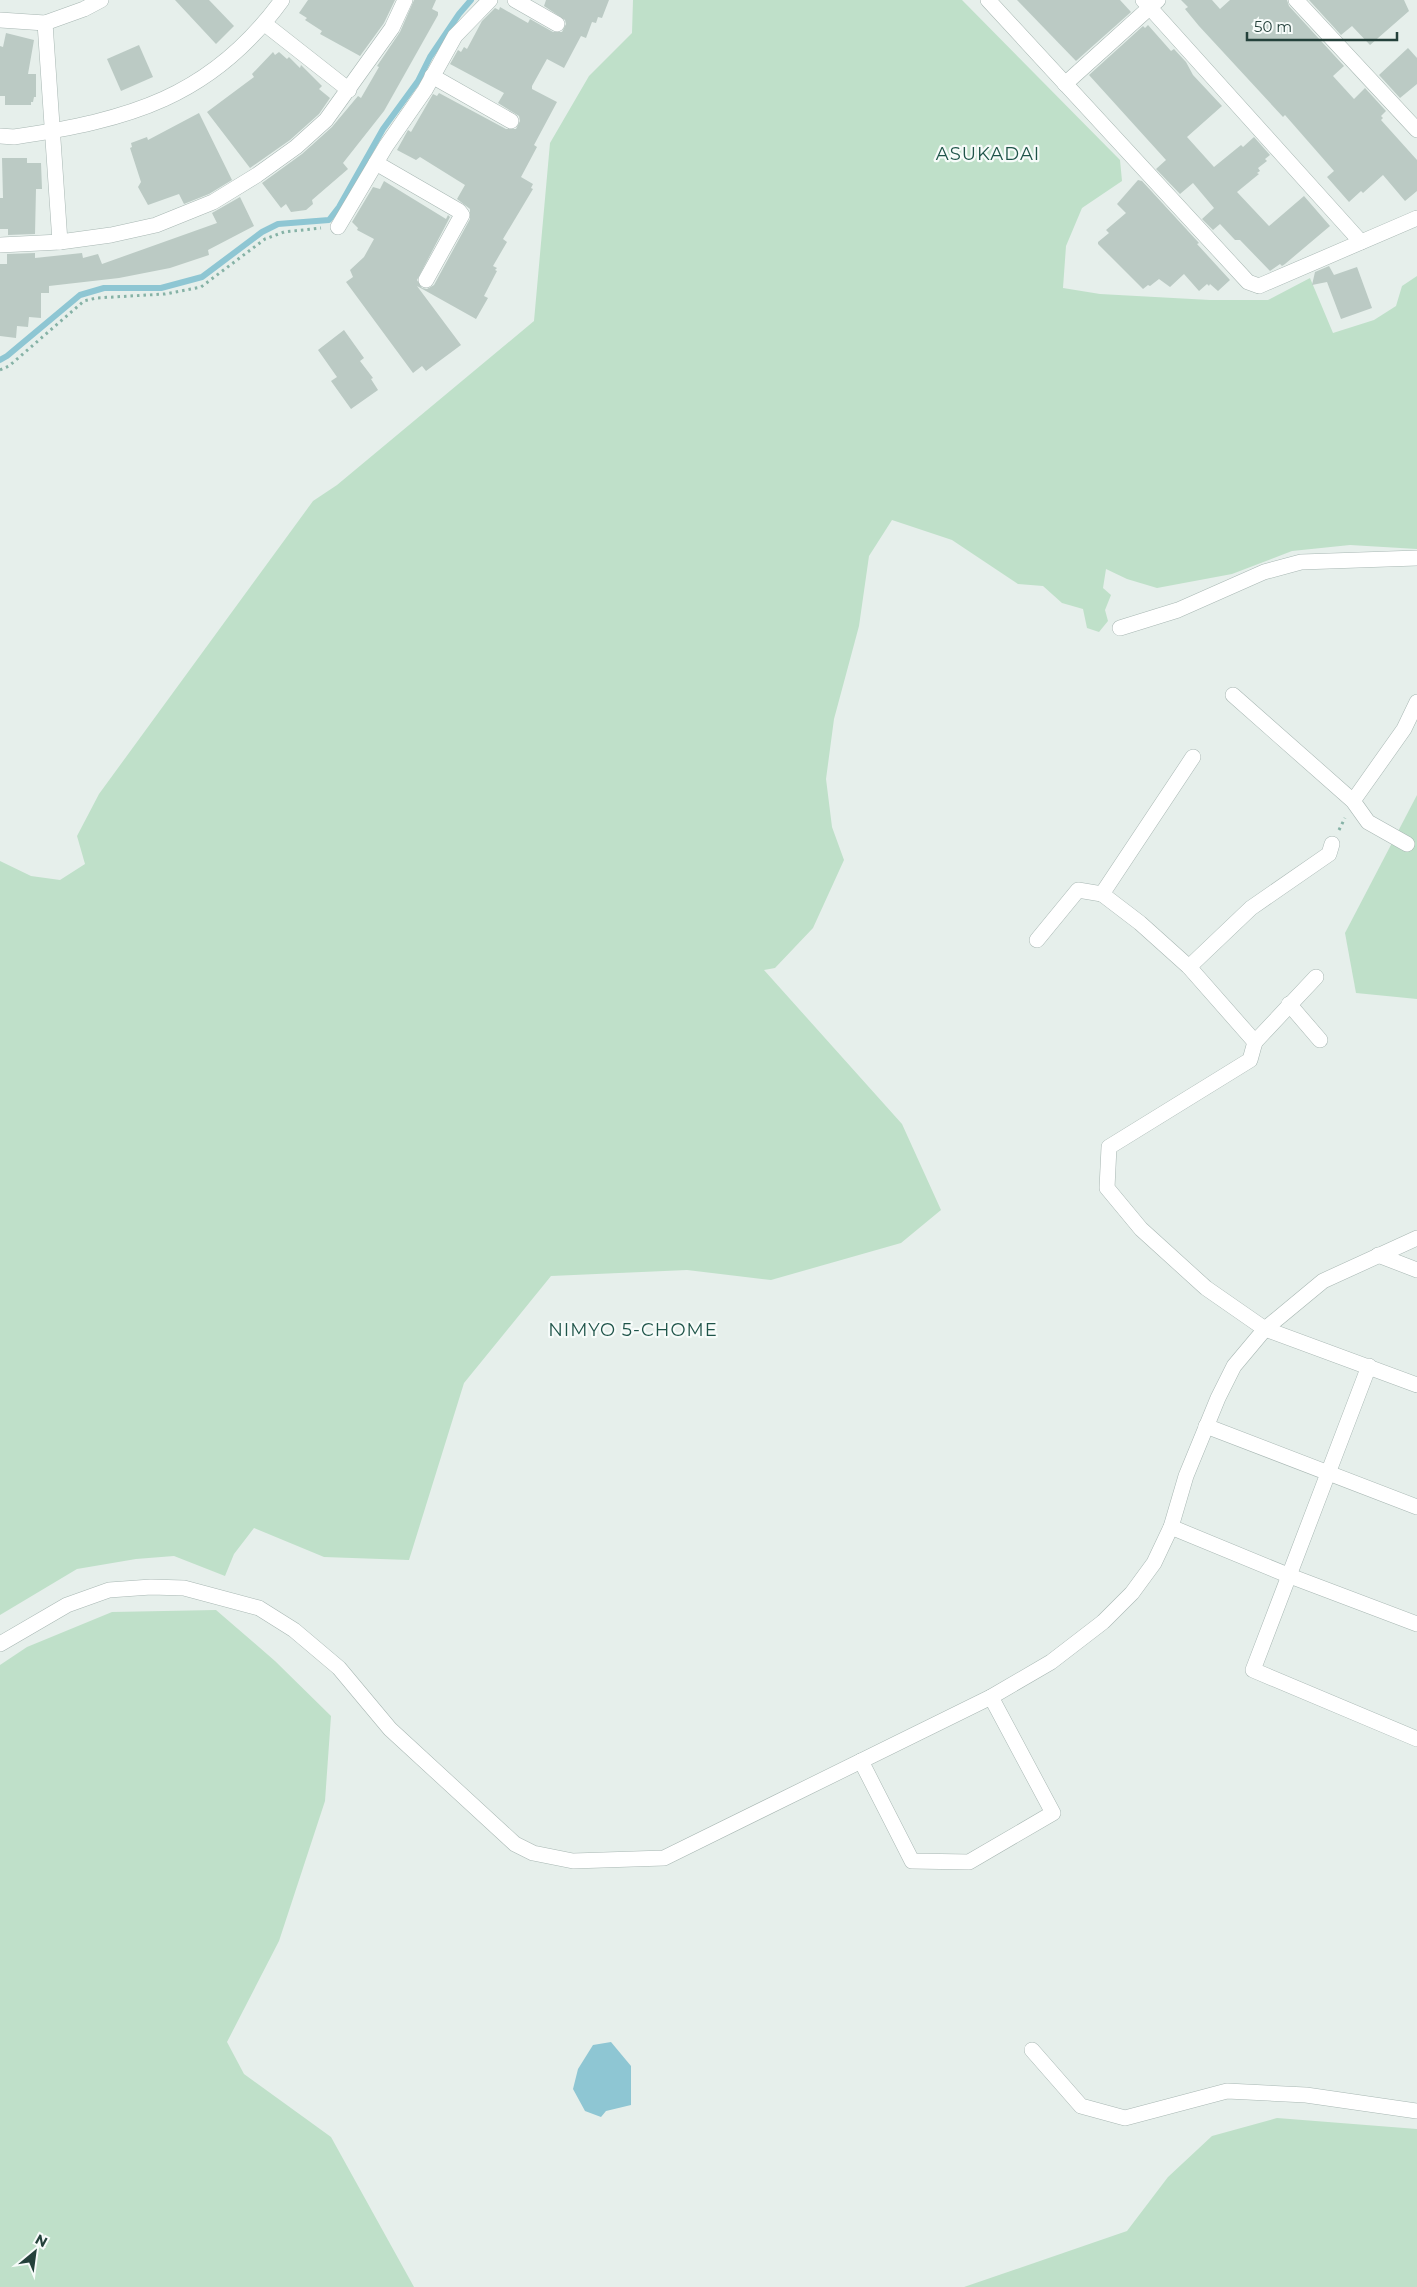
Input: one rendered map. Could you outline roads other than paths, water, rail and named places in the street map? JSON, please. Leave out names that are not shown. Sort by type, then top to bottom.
[{"type":"street","points":[[0,20],[45,23],[84,9],[101,0]]},
{"type":"street","points":[[0,136],[14,137],[105,120],[136,111],[192,87],[235,54],[265,24],[282,0]]},
{"type":"street","points":[[0,245],[60,242],[112,235],[156,225],[213,202],[257,175],[296,146],[326,120],[392,28],[405,0]]},
{"type":"street","points":[[338,227],[455,36],[490,0]]},
{"type":"street","points":[[515,0],[557,24]]},
{"type":"street","points":[[988,0],[1248,282],[1259,286],[1417,218]]},
{"type":"street","points":[[1296,0],[1417,130]]},
{"type":"street","points":[[1065,84],[1151,3],[1362,242]]},
{"type":"street","points":[[45,23],[54,130],[60,242]]},
{"type":"street","points":[[265,24],[349,90]]},
{"type":"street","points":[[432,76],[512,121]]},
{"type":"street","points":[[376,163],[459,211],[462,215],[426,280]]},
{"type":"street","points":[[1120,628],[1178,610],[1245,580],[1301,562],[1417,558]]},
{"type":"street","points":[[1233,695],[1353,801],[1368,822],[1407,844]]},
{"type":"street","points":[[1353,801],[1404,729],[1417,702]]},
{"type":"street","points":[[1102,894],[1193,757]]},
{"type":"street","points":[[1189,967],[1252,908],[1329,854],[1332,844]]},
{"type":"street","points":[[1037,940],[1078,890],[1102,894],[1140,922],[1189,967],[1255,1042]]},
{"type":"street","points":[[1316,977],[1255,1042],[1250,1060],[1109,1147],[1107,1188],[1141,1229],[1206,1288],[1266,1329],[1417,1385]]},
{"type":"street","points":[[1289,1004],[1320,1040]]},
{"type":"street","points":[[0,1644],[67,1605],[109,1590],[151,1587],[184,1588],[259,1608],[294,1630],[339,1668],[390,1728],[515,1844],[533,1853],[573,1861],[664,1858],[991,1697],[1050,1662],[1103,1622],[1132,1593],[1154,1563],[1170,1527],[1186,1476],[1206,1426],[1234,1366],[1266,1329],[1323,1281],[1417,1238]]},
{"type":"street","points":[[1378,1255],[1417,1270]]},
{"type":"street","points":[[1369,1366],[1253,1670],[1417,1739]]},
{"type":"street","points":[[1206,1426],[1417,1507]]},
{"type":"street","points":[[1170,1527],[1290,1576],[1417,1624]]},
{"type":"street","points":[[861,1762],[912,1861],[970,1862],[1053,1813],[991,1697]]},
{"type":"street","points":[[1032,2050],[1081,2106],[1125,2118],[1227,2091],[1306,2095],[1417,2111]]},
{"type":"water","points":[[611,2042],[631,2066],[631,2105],[606,2111],[601,2117],[585,2111],[573,2089],[578,2069],[593,2045]]},
{"type":"waterway","points":[[0,360],[80,295],[104,288],[161,288],[202,277],[262,232],[278,224],[329,220],[339,207],[383,129],[418,81],[430,57],[459,14],[471,0]]},
{"type":"district","name":"ASUKADAI","points":[[988,154]]},
{"type":"district","name":"NIMYO 5-CHOME","points":[[633,1330]]}]
